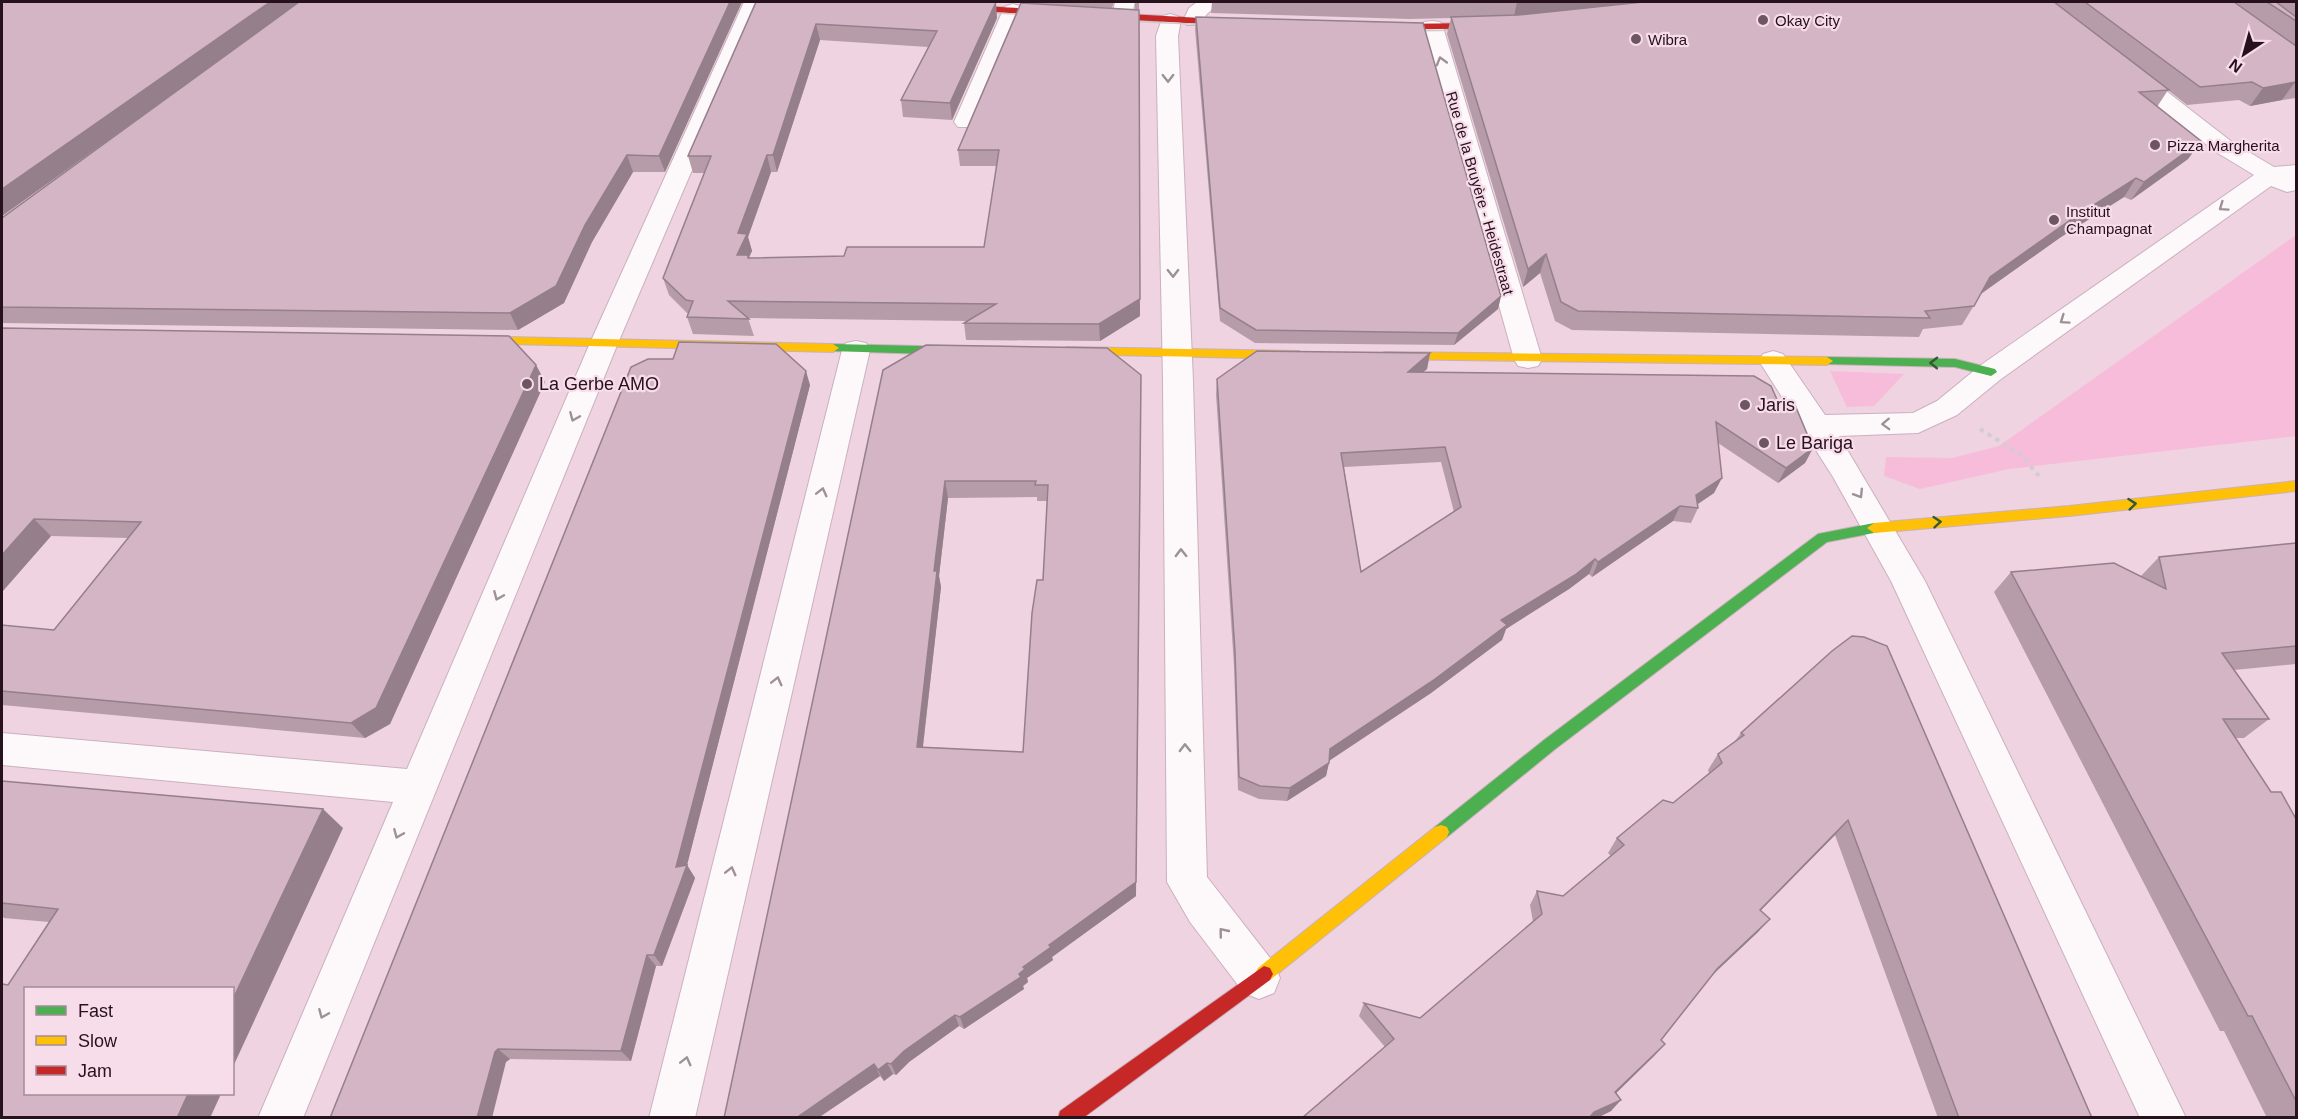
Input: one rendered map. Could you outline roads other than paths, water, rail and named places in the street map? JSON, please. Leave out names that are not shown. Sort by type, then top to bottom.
[{"type":"street","points":[[280,1118],[604,343],[754,2]]},
{"type":"street","points":[[868,2],[1013,10],[1124,9],[1182,20],[1250,24]]},
{"type":"street","points":[[1210,2],[1182,20],[1167,36],[1187,882],[1204,908],[1259,978]]},
{"type":"street","points":[[966,122],[1013,10]]},
{"type":"street","points":[[1365,26],[1506,25]]},
{"type":"street","name":"Rue de la Bruyère - Heidestraat","points":[[1431,27],[1528,359]]},
{"type":"street","points":[[2112,60],[2224,147],[2284,173],[2296,191]]},
{"type":"street","points":[[1818,426],[1918,423],[1947,408],[1991,372],[2284,173]]},
{"type":"street","points":[[454,340],[973,351]]},
{"type":"street","points":[[672,1118],[856,350]]},
{"type":"street","points":[[1055,351],[1314,355]]},
{"type":"street","points":[[1373,356],[1955,363],[1991,372]]},
{"type":"street","points":[[1773,361],[1818,426],[1879,527],[1923,614],[2163,1118]]},
{"type":"street","points":[[1067,1118],[1259,978],[1550,745],[1823,538],[1879,527],[2069,511],[2296,486]]},
{"type":"street","points":[[2,749],[417,787]]},
{"type":"tram line","points":[[979,12],[1033,15]]},
{"type":"tram line","points":[[1123,21],[1213,25]]},
{"type":"tram line","points":[[1408,31],[1465,30]]},
{"type":"place","name":"Okay City","points":[[1763,20]]},
{"type":"place","name":"Wibra","points":[[1636,39]]},
{"type":"place","name":"Pizza Margherita","points":[[2155,145]]},
{"type":"place","name":"Institut Champagnat","points":[[2054,220]]},
{"type":"place","name":"La Gerbe AMO","points":[[527,384]]},
{"type":"place","name":"Jaris","points":[[1745,405]]},
{"type":"place","name":"Le Bariga","points":[[1764,443]]}]
